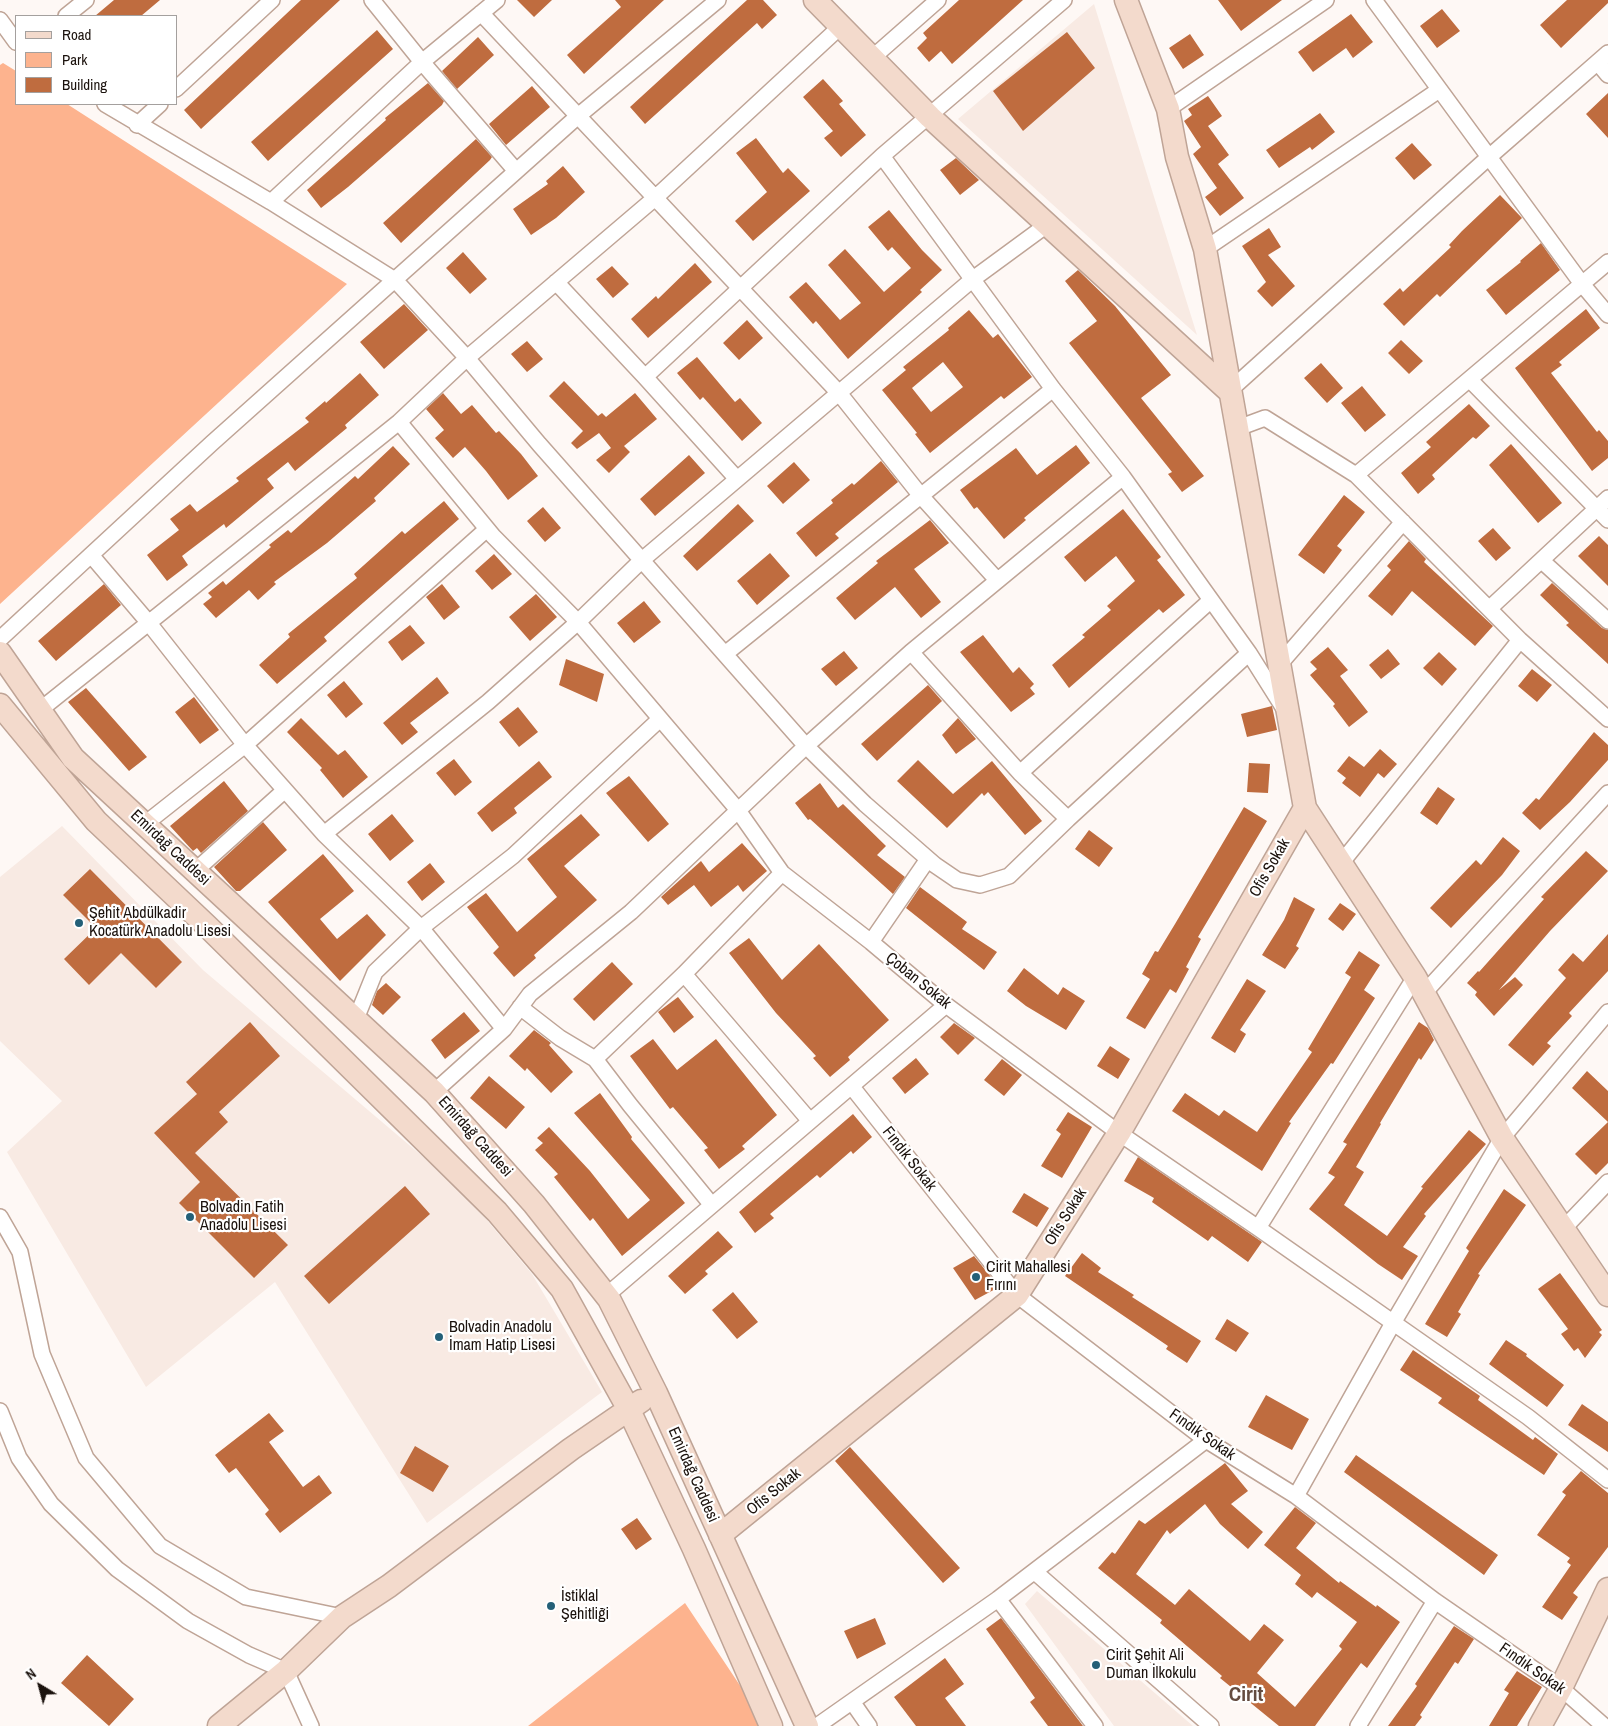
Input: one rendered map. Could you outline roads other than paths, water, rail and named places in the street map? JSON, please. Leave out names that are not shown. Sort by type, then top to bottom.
[{"type":"street","points":[[67,15],[86,0]]},
{"type":"street","points":[[178,86],[272,0]]},
{"type":"street","points":[[372,0],[516,172]]},
{"type":"street","points":[[271,202],[422,62],[497,0]]},
{"type":"street","points":[[0,639],[394,280],[578,116],[718,0]]},
{"type":"street","points":[[815,0],[930,117],[1229,391]]},
{"type":"street","points":[[871,58],[938,0]]},
{"type":"street","points":[[645,376],[882,156],[930,117],[1064,0]]},
{"type":"street","points":[[1126,0],[1168,109],[1177,157],[1205,249],[1229,391],[1238,428],[1278,666],[1305,808],[1342,862],[1419,985],[1502,1138],[1608,1295]]},
{"type":"street","points":[[1168,109],[1326,0]]},
{"type":"street","points":[[1374,0],[1582,284],[1608,315]]},
{"type":"street","points":[[481,13],[839,393],[921,496],[997,580]]},
{"type":"street","points":[[0,20],[15,41]]},
{"type":"street","points":[[40,710],[399,422],[467,358],[655,198],[841,26]]},
{"type":"street","points":[[1229,391],[1489,157],[1603,58],[1608,75]]},
{"type":"street","points":[[1205,249],[1439,90]]},
{"type":"street","points":[[106,105],[271,202],[394,280],[467,358],[539,444],[806,746],[865,804],[928,859],[957,880],[980,885],[1009,876],[1068,819],[1249,653]]},
{"type":"street","points":[[137,125],[159,105]]},
{"type":"street","points":[[882,156],[1053,389],[1123,477],[1249,653],[1287,715]]},
{"type":"street","points":[[324,834],[488,702],[578,622],[642,560],[973,279],[1048,224]]},
{"type":"street","points":[[1356,475],[1608,262]]},
{"type":"street","points":[[556,282],[645,376],[737,479]]},
{"type":"street","points":[[1470,380],[1602,515]]},
{"type":"street","points":[[725,654],[1053,389]]},
{"type":"street","points":[[1238,428],[1265,418],[1356,475],[1520,640],[1608,718]]},
{"type":"street","name":"Çoban Sokak","points":[[399,422],[487,529],[578,622],[737,809],[782,873],[871,942],[946,1005],[1118,1133],[1258,1228],[1528,1417],[1608,1480]]},
{"type":"street","points":[[434,1092],[504,1029],[530,994],[631,912],[737,809],[911,652],[1123,477]]},
{"type":"street","points":[[1490,608],[1542,560],[1602,515],[1608,498]]},
{"type":"street","points":[[1278,666],[1403,522]]},
{"type":"street","points":[[145,824],[245,745],[487,529]]},
{"type":"street","points":[[91,555],[148,622],[245,745],[324,834],[421,928],[504,1029]]},
{"type":"street","points":[[1542,560],[1608,621]]},
{"type":"street","points":[[1020,773],[1211,600]]},
{"type":"street","points":[[1342,862],[1520,640]]},
{"type":"street","points":[[911,652],[1020,773],[1068,819]]},
{"type":"street","name":"Emirdağ Caddesi","points":[[0,653],[73,758],[434,1092],[534,1204],[607,1296],[656,1393],[807,1726]]},
{"type":"street","name":"Emirdağ Caddesi","points":[[0,705],[96,821],[208,927],[497,1212],[562,1289],[628,1408],[694,1549],[772,1726]]},
{"type":"street","points":[[356,1019],[375,972],[421,928],[512,856],[660,719]]},
{"type":"street","points":[[196,871],[285,790]]},
{"type":"street","points":[[1258,1228],[1419,985],[1608,793]]},
{"type":"street","name":"Ofis Sokak","points":[[720,1535],[1017,1295],[1118,1133],[1305,808]]},
{"type":"street","points":[[871,942],[928,859]]},
{"type":"street","points":[[595,1059],[684,974],[782,873]]},
{"type":"street","points":[[684,974],[810,1121]]},
{"type":"street","points":[[607,1296],[946,1005]]},
{"type":"street","points":[[520,1008],[560,1038],[595,1059],[630,1105],[712,1204]]},
{"type":"street","points":[[1296,1496],[1393,1324],[1502,1138],[1608,1012]]},
{"type":"street","name":"Fındık Sokak","points":[[852,1087],[1017,1295],[1206,1440],[1296,1496],[1434,1601],[1562,1688],[1604,1726]]},
{"type":"street","points":[[1564,1228],[1608,1182]]},
{"type":"street","points":[[0,1217],[20,1252],[42,1354],[86,1458],[160,1546],[246,1597],[342,1617]]},
{"type":"street","points":[[219,1726],[286,1671],[342,1617],[389,1586],[628,1408],[656,1393]]},
{"type":"street","points":[[0,1411],[19,1458],[51,1504],[117,1569],[188,1621],[249,1655],[286,1671],[311,1726]]},
{"type":"street","points":[[817,1726],[853,1703],[1035,1572],[1206,1440]]},
{"type":"street","points":[[1035,1572],[1211,1726]]},
{"type":"street","points":[[1540,1726],[1562,1688],[1608,1589]]},
{"type":"street","points":[[998,1599],[1094,1726]]},
{"type":"street","points":[[1358,1726],[1434,1601]]},
{"type":"street","points":[[853,1703],[869,1726]]},
{"type":"place","name":"Şehit Abdülkadir Kocatürk Anadolu Lisesi","points":[[79,923]]},
{"type":"place","name":"Bolvadin Fatih Anadolu Lisesi","points":[[190,1217]]},
{"type":"place","name":"Cirit Mahallesi Fırını","points":[[976,1277]]},
{"type":"place","name":"Bolvadin Anadolu İmam Hatip Lisesi","points":[[439,1337]]},
{"type":"place","name":"İstiklal Şehitliği","points":[[551,1606]]},
{"type":"place","name":"Cirit Şehit Ali Duman İlkokulu","points":[[1096,1665]]},
{"type":"district","name":"Cirit","points":[[1246,1695]]}]
